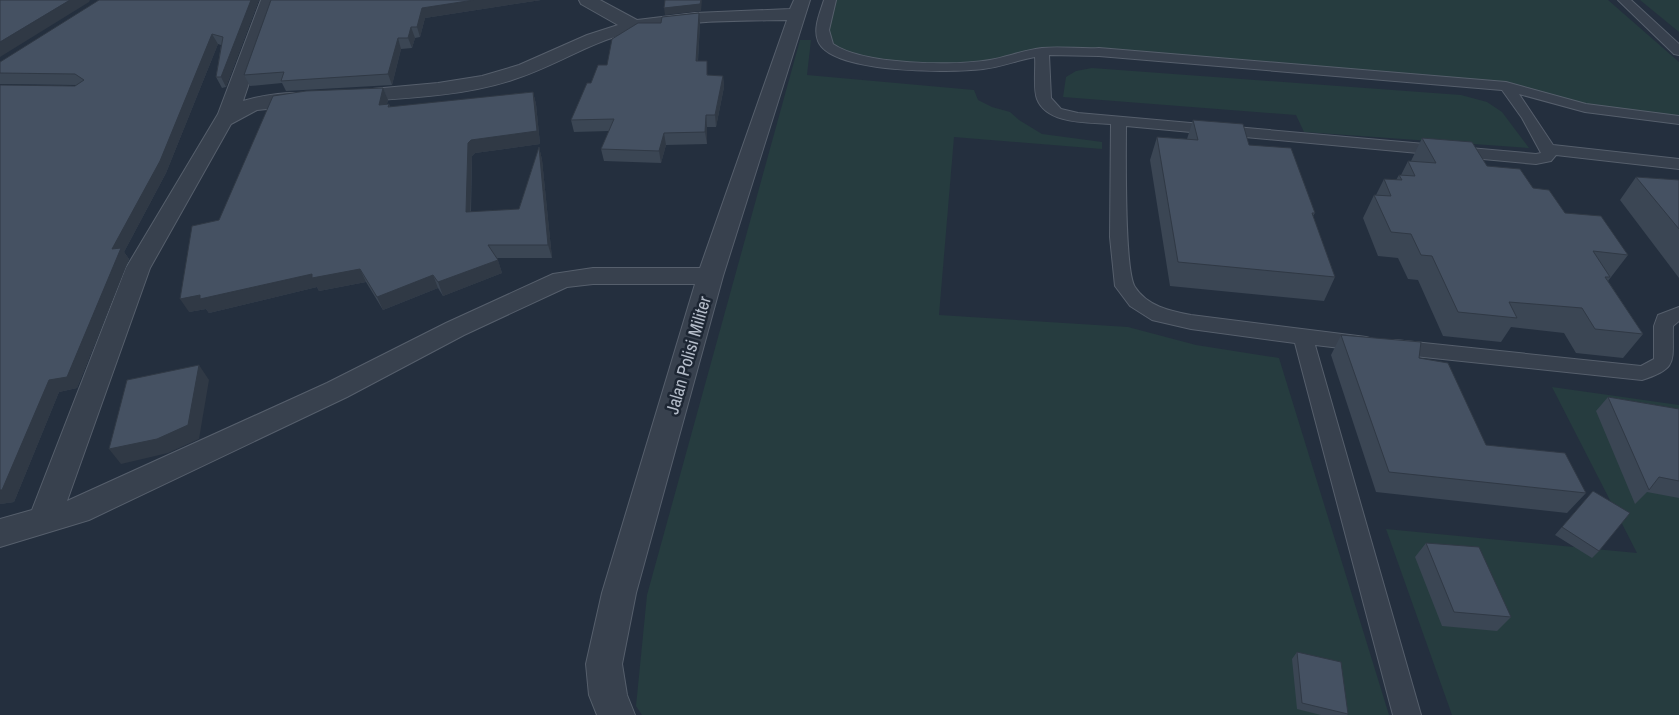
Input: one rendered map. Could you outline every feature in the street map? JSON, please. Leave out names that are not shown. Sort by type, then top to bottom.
[{"type":"street","points":[[44,522],[138,268],[227,117],[268,0]]},
{"type":"street","points":[[587,0],[634,26]]},
{"type":"street","points":[[227,117],[240,109],[270,102],[472,84],[526,69],[572,49],[634,26],[800,7]]},
{"type":"street","name":"Jalan Polisi Militer","points":[[616,715],[608,695],[604,664],[619,593],[710,276],[800,7]]},
{"type":"street","points":[[0,533],[61,518],[96,503],[337,390],[455,329],[562,280],[593,276],[710,276]]},
{"type":"lane","points":[[830,0],[822,32],[831,51],[849,59],[869,62],[961,66],[982,65],[1042,52],[1099,52],[1506,86],[1585,108],[1677,122]]},
{"type":"lane","points":[[1624,0],[1679,51]]},
{"type":"lane","points":[[1042,52],[1044,99],[1056,112],[1078,117],[1536,160],[1545,158],[1549,154],[1548,149],[1529,117],[1506,86]]},
{"type":"lane","points":[[1118,120],[1119,237],[1124,286],[1137,302],[1159,314],[1191,322],[1303,337],[1642,373],[1662,366],[1668,355],[1662,330],[1665,320],[1679,312]]},
{"type":"lane","points":[[1548,149],[1679,164]]},
{"type":"lane","points":[[1303,337],[1406,715]]},
{"type":"green space","points":[[833,0],[1608,0],[1679,62],[1679,122],[1632,118],[1523,89],[1075,54],[1030,56],[988,65],[862,63],[839,56],[823,38]]},
{"type":"green space","points":[[1640,0],[1679,0],[1679,32]]},
{"type":"green space","points":[[800,40],[811,40],[807,75],[974,90],[978,100],[992,107],[1010,112],[1042,134],[1102,142],[1102,149],[954,137],[939,315],[1128,327],[1196,345],[1279,358],[1389,715],[642,715],[636,706],[647,595]]},
{"type":"green space","points":[[1092,68],[1461,95],[1487,102],[1502,112],[1529,148],[1304,132],[1296,115],[1063,97],[1066,77],[1076,71]]},
{"type":"green space","points":[[1552,387],[1679,405],[1679,715],[1452,715],[1386,529],[1637,553]]},
{"type":"building","points":[[0,0],[70,0],[0,42]]},
{"type":"building","points":[[99,0],[251,0],[221,77],[216,77],[223,37],[212,34],[160,161],[112,249],[121,248],[67,377],[49,380],[2,490],[0,490],[0,85],[75,86],[84,80],[75,74],[0,73],[0,62]]},
{"type":"building","points":[[271,0],[474,0],[422,8],[417,27],[411,27],[408,38],[398,38],[388,74],[281,81],[284,72],[244,75]]},
{"type":"building","points":[[665,0],[701,0],[700,4],[664,8]]},
{"type":"building","points":[[699,13],[696,61],[707,61],[707,75],[723,76],[715,115],[706,115],[705,132],[664,133],[659,151],[601,149],[614,119],[571,120],[587,83],[591,83],[598,65],[607,65],[612,39],[638,23],[661,23],[662,17]]},
{"type":"building","points":[[383,88],[379,105],[389,104],[388,107],[533,92],[537,131],[471,140],[468,143],[466,212],[519,209],[539,147],[548,245],[488,245],[498,260],[438,282],[433,275],[377,297],[360,269],[312,278],[312,274],[200,299],[200,295],[180,299],[192,226],[219,220],[273,96],[306,91]]},
{"type":"building","points":[[1193,120],[1243,124],[1249,145],[1291,148],[1315,213],[1312,213],[1335,277],[1178,262],[1157,137],[1198,140]]},
{"type":"building","points":[[1422,138],[1472,142],[1487,166],[1520,169],[1533,188],[1549,190],[1565,213],[1601,216],[1628,255],[1593,251],[1610,277],[1605,277],[1643,334],[1595,329],[1582,308],[1509,302],[1517,318],[1458,312],[1432,256],[1421,255],[1411,234],[1391,232],[1374,195],[1391,196],[1384,179],[1402,180],[1399,175],[1415,176],[1408,161],[1436,163]]},
{"type":"building","points":[[1636,177],[1679,180],[1679,229]]},
{"type":"building","points":[[1341,335],[1421,342],[1419,358],[1448,363],[1486,445],[1565,453],[1586,493],[1389,472]]},
{"type":"building","points":[[199,365],[188,425],[157,439],[109,449],[127,380]]},
{"type":"building","points":[[1608,397],[1679,409],[1679,481],[1659,477],[1649,490]]},
{"type":"building","points":[[1593,491],[1630,513],[1599,551],[1562,527]]},
{"type":"building","points":[[1426,543],[1479,547],[1511,617],[1454,612]]},
{"type":"building","points":[[1297,652],[1341,662],[1348,714],[1302,703]]}]
